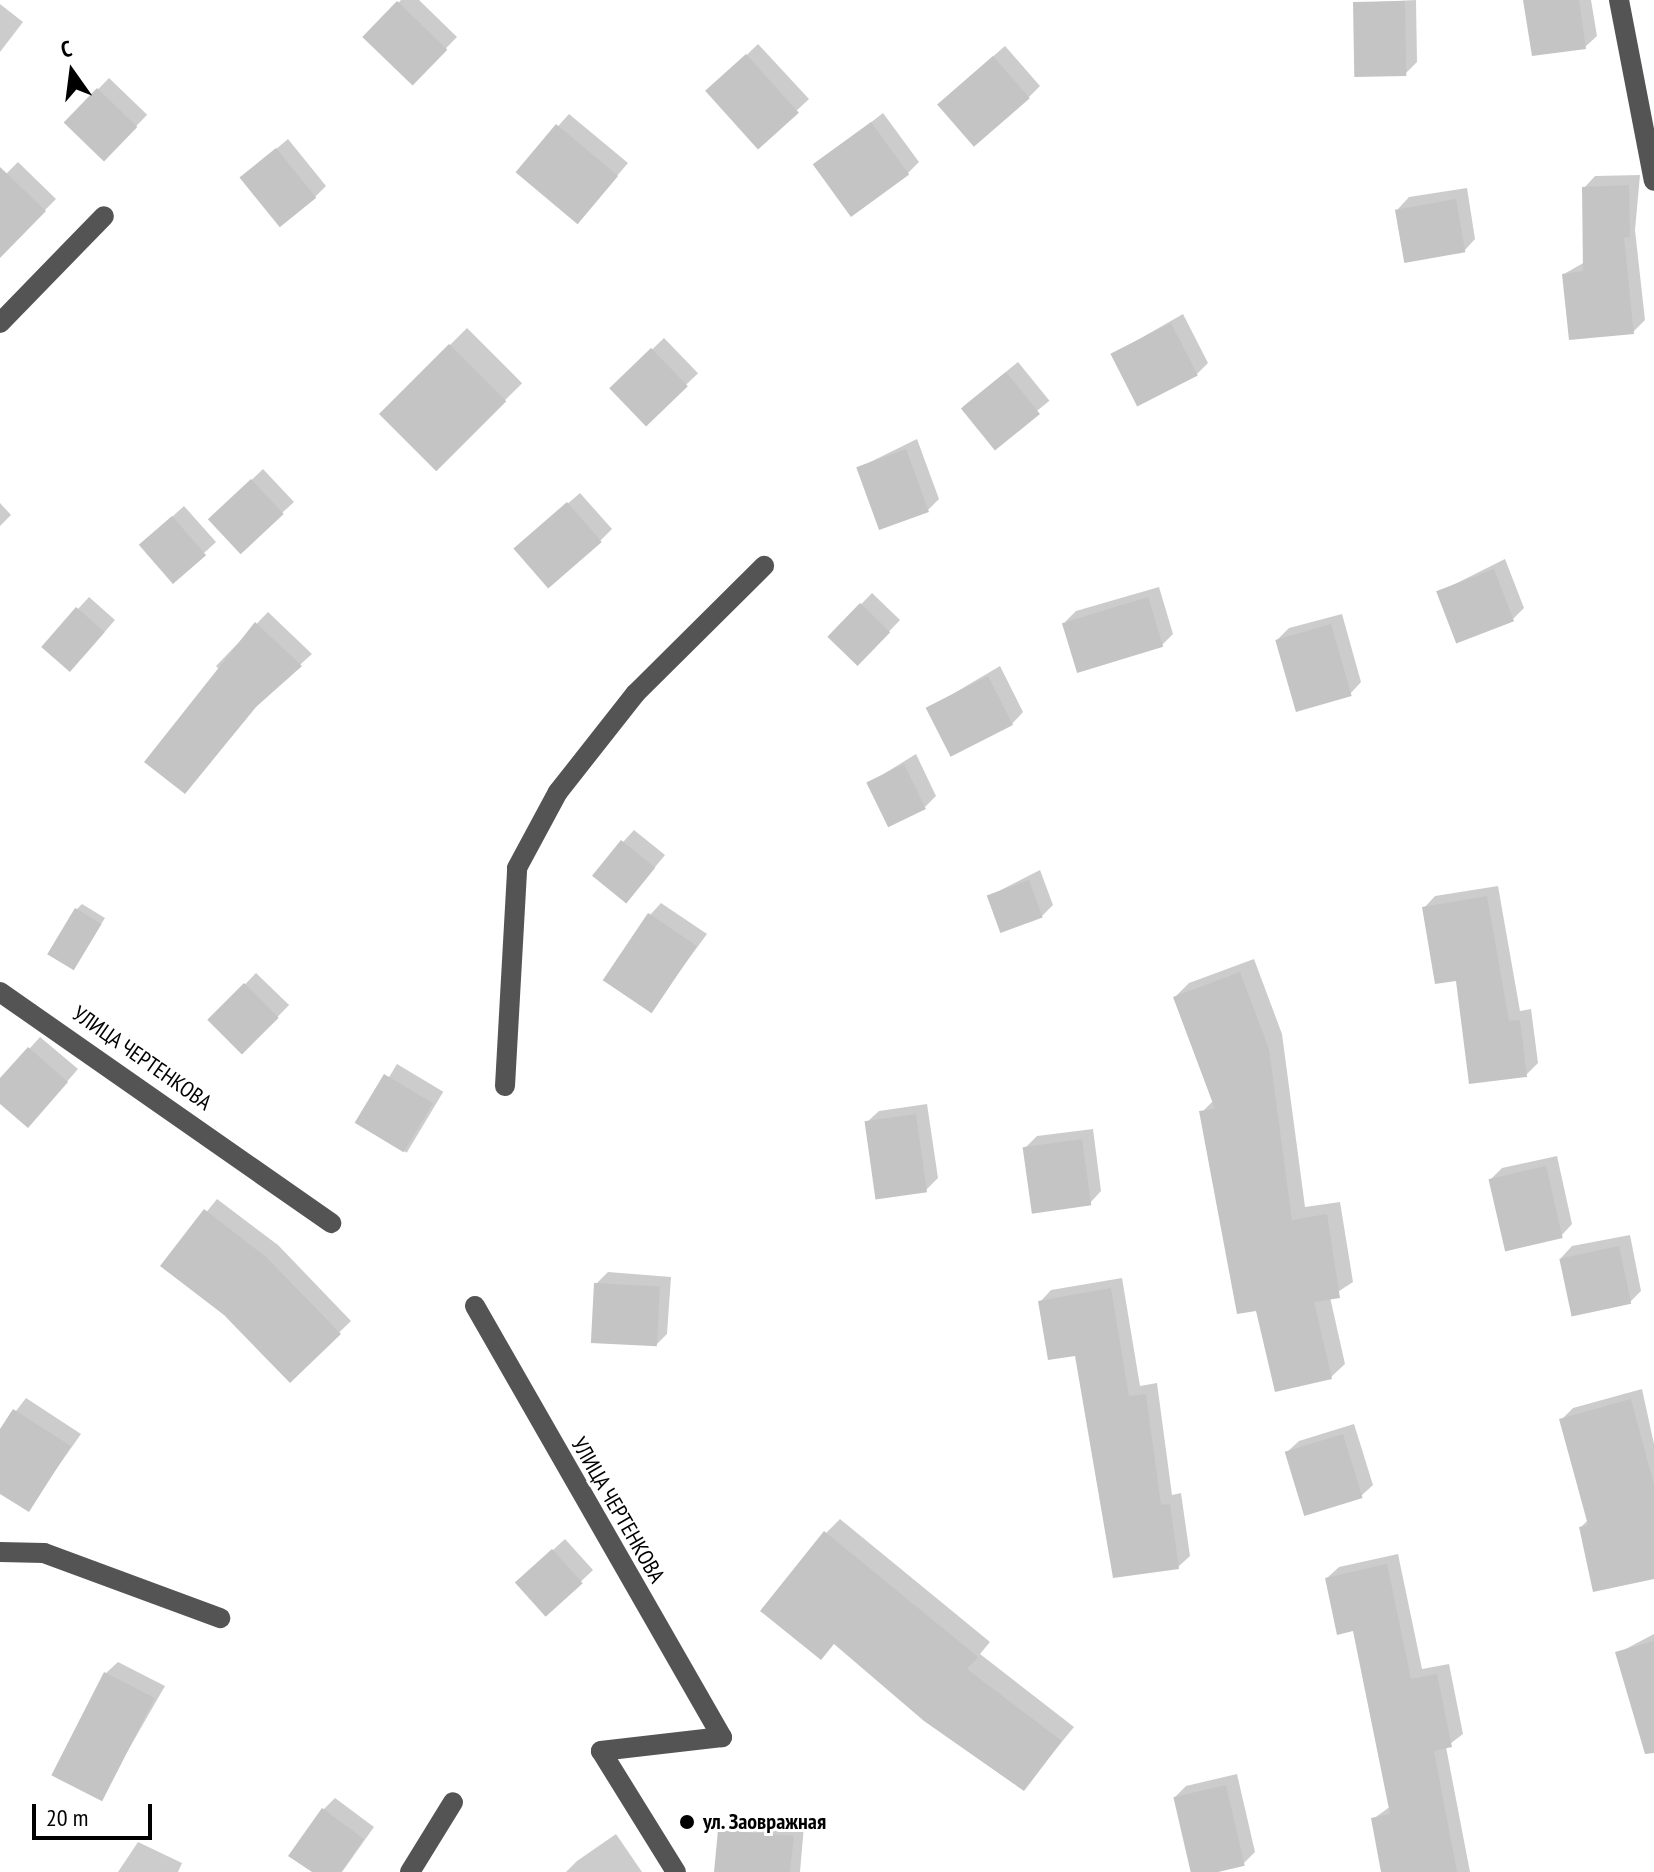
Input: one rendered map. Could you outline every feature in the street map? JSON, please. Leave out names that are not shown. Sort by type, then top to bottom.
[{"type":"street","points":[[1619,0],[1654,181]]},
{"type":"street","points":[[0,323],[104,216]]},
{"type":"street","points":[[505,1086],[517,868],[558,792],[635,694],[764,566]]},
{"type":"street","name":"УЛИЦА ЧЕРТЕНКОВА","points":[[0,992],[331,1223]]},
{"type":"street","name":"УЛИЦА ЧЕРТЕНКОВА","points":[[475,1306],[722,1737],[601,1751],[676,1872]]},
{"type":"street","points":[[0,1552],[44,1553],[220,1618]]},
{"type":"street","points":[[410,1872],[453,1802]]},
{"type":"building","points":[[1523,0],[1579,0],[1586,49],[1532,56]]},
{"type":"building","points":[[397,1],[447,50],[413,86],[362,37]]},
{"type":"building","points":[[1405,1],[1406,76],[1354,77],[1353,2]]},
{"type":"building","points":[[746,54],[799,113],[758,150],[705,91]]},
{"type":"building","points":[[993,56],[1030,98],[974,147],[937,105]]},
{"type":"building","points":[[97,88],[137,127],[104,161],[64,123]]},
{"type":"building","points":[[871,122],[909,175],[851,217],[813,164]]},
{"type":"building","points":[[556,124],[618,176],[578,224],[516,172]]},
{"type":"building","points":[[276,148],[316,198],[280,227],[239,178]]},
{"type":"building","points":[[0,167],[46,211],[0,258]]},
{"type":"building","points":[[1629,185],[1630,237],[1624,238],[1634,334],[1569,340],[1562,274],[1583,271],[1582,187]]},
{"type":"building","points":[[1456,199],[1465,252],[1404,263],[1395,210]]},
{"type":"building","points":[[1171,323],[1198,376],[1137,406],[1110,354]]},
{"type":"building","points":[[449,344],[506,401],[436,471],[379,414]]},
{"type":"building","points":[[651,348],[688,386],[646,426],[609,388]]},
{"type":"building","points":[[1006,372],[1040,414],[995,450],[961,409]]},
{"type":"building","points":[[906,449],[929,512],[879,530],[856,467]]},
{"type":"building","points":[[251,479],[284,514],[241,554],[208,519]]},
{"type":"building","points":[[567,502],[602,542],[548,589],[513,549]]},
{"type":"building","points":[[172,516],[206,555],[173,584],[139,545]]},
{"type":"building","points":[[1494,569],[1514,621],[1456,643],[1436,591]]},
{"type":"building","points":[[1148,597],[1163,647],[1077,673],[1062,623]]},
{"type":"building","points":[[860,603],[890,632],[858,666],[827,637]]},
{"type":"building","points":[[76,607],[105,632],[70,672],[41,647]]},
{"type":"building","points":[[255,622],[302,666],[256,707],[185,794],[144,762]]},
{"type":"building","points":[[1331,624],[1352,696],[1296,712],[1275,640]]},
{"type":"building","points":[[988,676],[1013,725],[951,757],[926,708]]},
{"type":"building","points":[[904,764],[926,809],[888,827],[866,782]]},
{"type":"building","points":[[621,840],[655,868],[626,903],[592,876]]},
{"type":"building","points":[[1029,880],[1043,918],[1000,933],[987,895]]},
{"type":"building","points":[[1487,896],[1509,1021],[1520,1020],[1527,1077],[1469,1084],[1456,981],[1435,984],[1422,907]]},
{"type":"building","points":[[75,908],[102,924],[74,970],[47,954]]},
{"type":"building","points":[[648,913],[697,946],[652,1013],[603,980]]},
{"type":"building","points":[[1240,972],[1269,1049],[1292,1220],[1327,1214],[1340,1298],[1314,1302],[1332,1379],[1275,1392],[1256,1311],[1237,1314],[1199,1111],[1215,1109],[1173,997]]},
{"type":"building","points":[[244,983],[279,1018],[242,1054],[207,1020]]},
{"type":"building","points":[[28,1047],[68,1082],[28,1128],[0,1104],[0,1078]]},
{"type":"building","points":[[384,1074],[433,1103],[404,1152],[355,1123]]},
{"type":"building","points":[[916,1114],[927,1192],[876,1199],[865,1121]]},
{"type":"building","points":[[1082,1139],[1091,1205],[1032,1214],[1023,1147]]},
{"type":"building","points":[[1546,1166],[1563,1238],[1505,1251],[1489,1179]]},
{"type":"building","points":[[204,1209],[266,1257],[341,1334],[290,1383],[224,1315],[160,1266]]},
{"type":"building","points":[[1619,1246],[1631,1304],[1572,1316],[1559,1259]]},
{"type":"building","points":[[594,1283],[660,1286],[657,1346],[591,1343]]},
{"type":"building","points":[[1111,1288],[1129,1396],[1146,1394],[1161,1505],[1170,1504],[1179,1569],[1113,1578],[1075,1356],[1048,1360],[1038,1301]]},
{"type":"building","points":[[1631,1399],[1654,1485],[1654,1579],[1593,1592],[1579,1527],[1588,1525],[1559,1419]]},
{"type":"building","points":[[13,1409],[71,1446],[29,1512],[0,1494],[0,1429]]},
{"type":"building","points":[[1343,1434],[1363,1498],[1304,1516],[1285,1452]]},
{"type":"building","points":[[824,1531],[978,1657],[967,1669],[1062,1741],[1024,1791],[924,1721],[834,1644],[821,1660],[760,1611]]},
{"type":"building","points":[[552,1549],[583,1583],[546,1617],[515,1582]]},
{"type":"building","points":[[1387,1564],[1411,1679],[1437,1674],[1452,1747],[1434,1751],[1457,1872],[1381,1872],[1371,1818],[1390,1814],[1353,1631],[1337,1635],[1325,1578]]},
{"type":"building","points":[[1654,1641],[1654,1753],[1645,1754],[1615,1652]]},
{"type":"building","points":[[104,1672],[155,1698],[102,1801],[51,1775]]},
{"type":"building","points":[[1226,1785],[1245,1866],[1218,1872],[1191,1872],[1173,1797]]},
{"type":"building","points":[[322,1808],[364,1839],[341,1872],[312,1872],[288,1856]]},
{"type":"building","points":[[718,1830],[794,1836],[790,1872],[714,1872]]},
{"type":"place","name":"ул. Заовражная","points":[[687,1822]]}]
